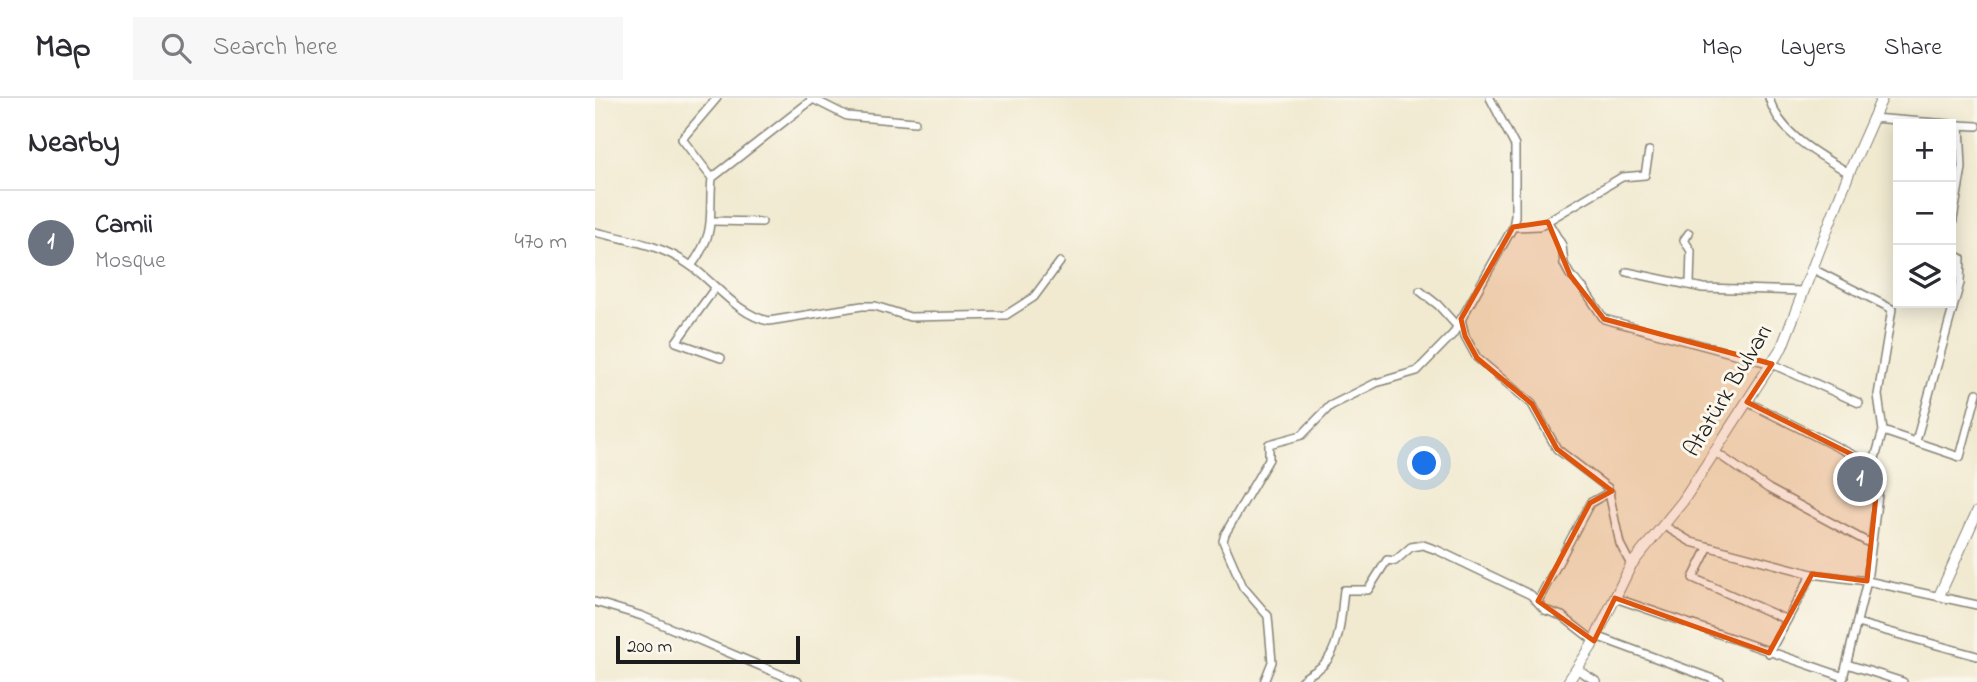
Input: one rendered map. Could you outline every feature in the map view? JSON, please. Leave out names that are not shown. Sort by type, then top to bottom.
[{"type":"street","points":[[691,266],[700,255],[713,221],[710,196],[712,178],[682,139],[717,98]]},
{"type":"street","points":[[712,178],[812,98],[847,116],[915,122]]},
{"type":"street","points":[[1263,682],[1272,662],[1268,617],[1243,587],[1223,541],[1225,534],[1269,459],[1269,444],[1302,435],[1330,406],[1376,383],[1417,371],[1459,323],[1513,227],[1514,146],[1490,98]]},
{"type":"street","points":[[1769,98],[1774,113],[1786,128],[1849,173]]},
{"type":"street","name":"Atatürk Bulvarı","points":[[1568,682],[1595,638],[1630,565],[1683,501],[1782,347],[1849,173],[1882,98]]},
{"type":"street","points":[[1873,118],[1893,120]]},
{"type":"street","points":[[1956,125],[1977,126]]},
{"type":"street","points":[[1956,202],[1962,168],[1960,125]]},
{"type":"street","points":[[1513,227],[1539,226],[1564,213],[1573,203],[1622,177],[1645,174],[1649,151]]},
{"type":"street","points":[[713,221],[762,222]]},
{"type":"street","points":[[1548,222],[1562,245],[1564,264],[1570,275],[1604,319],[1772,364],[1860,403]]},
{"type":"street","points":[[595,232],[659,247],[691,266],[754,317],[769,321],[862,306],[875,306],[910,317],[1006,315],[1034,297],[1061,262]]},
{"type":"street","points":[[1689,233],[1684,240],[1691,250],[1690,283]]},
{"type":"street","points":[[1956,256],[1961,258],[1960,283],[1956,297]]},
{"type":"street","points":[[1812,269],[1892,309],[1878,394],[1883,431],[1873,465]]},
{"type":"street","points":[[1627,272],[1672,283],[1690,283],[1716,289],[1804,291]]},
{"type":"street","points":[[715,288],[677,341],[721,358]]},
{"type":"street","points":[[1420,291],[1459,323],[1477,358],[1532,404],[1557,449],[1611,492],[1620,544],[1630,565]]},
{"type":"street","points":[[1916,441],[1953,308]]},
{"type":"street","points":[[1883,431],[1959,457],[1977,393]]},
{"type":"street","points":[[1615,598],[1843,680],[1867,581],[1881,480],[1879,468],[1747,402]]},
{"type":"street","points":[[1715,452],[1769,489],[1871,544]]},
{"type":"street","points":[[1538,601],[1590,503],[1611,492]]},
{"type":"street","points":[[1939,596],[1974,526],[1977,512]]},
{"type":"street","points":[[1663,525],[1691,542],[1708,548],[1812,574],[1867,581],[1977,605]]},
{"type":"street","points":[[1300,682],[1323,665],[1331,653],[1336,640],[1344,590],[1368,590],[1387,560],[1395,561],[1411,547],[1423,545],[1486,571],[1538,601],[1545,610],[1569,621],[1595,638],[1721,682]]},
{"type":"street","points":[[1708,548],[1693,578],[1787,620]]},
{"type":"street","points":[[1769,653],[1812,574]]},
{"type":"street","points":[[595,602],[642,616],[798,682]]},
{"type":"street","points":[[1857,622],[1977,656]]},
{"type":"street","points":[[1847,664],[1903,682]]},
{"type":"street","points":[[1577,668],[1597,682]]},
{"type":"highlighted area","points":[[1548,222],[1570,275],[1604,319],[1772,364],[1747,402],[1879,468],[1867,581],[1812,574],[1769,653],[1615,598],[1594,641],[1538,601],[1590,503],[1612,491],[1557,449],[1532,404],[1477,358],[1465,336],[1461,319],[1513,227]]},
{"type":"place","name":"Camii","points":[[1860,479]]}]
